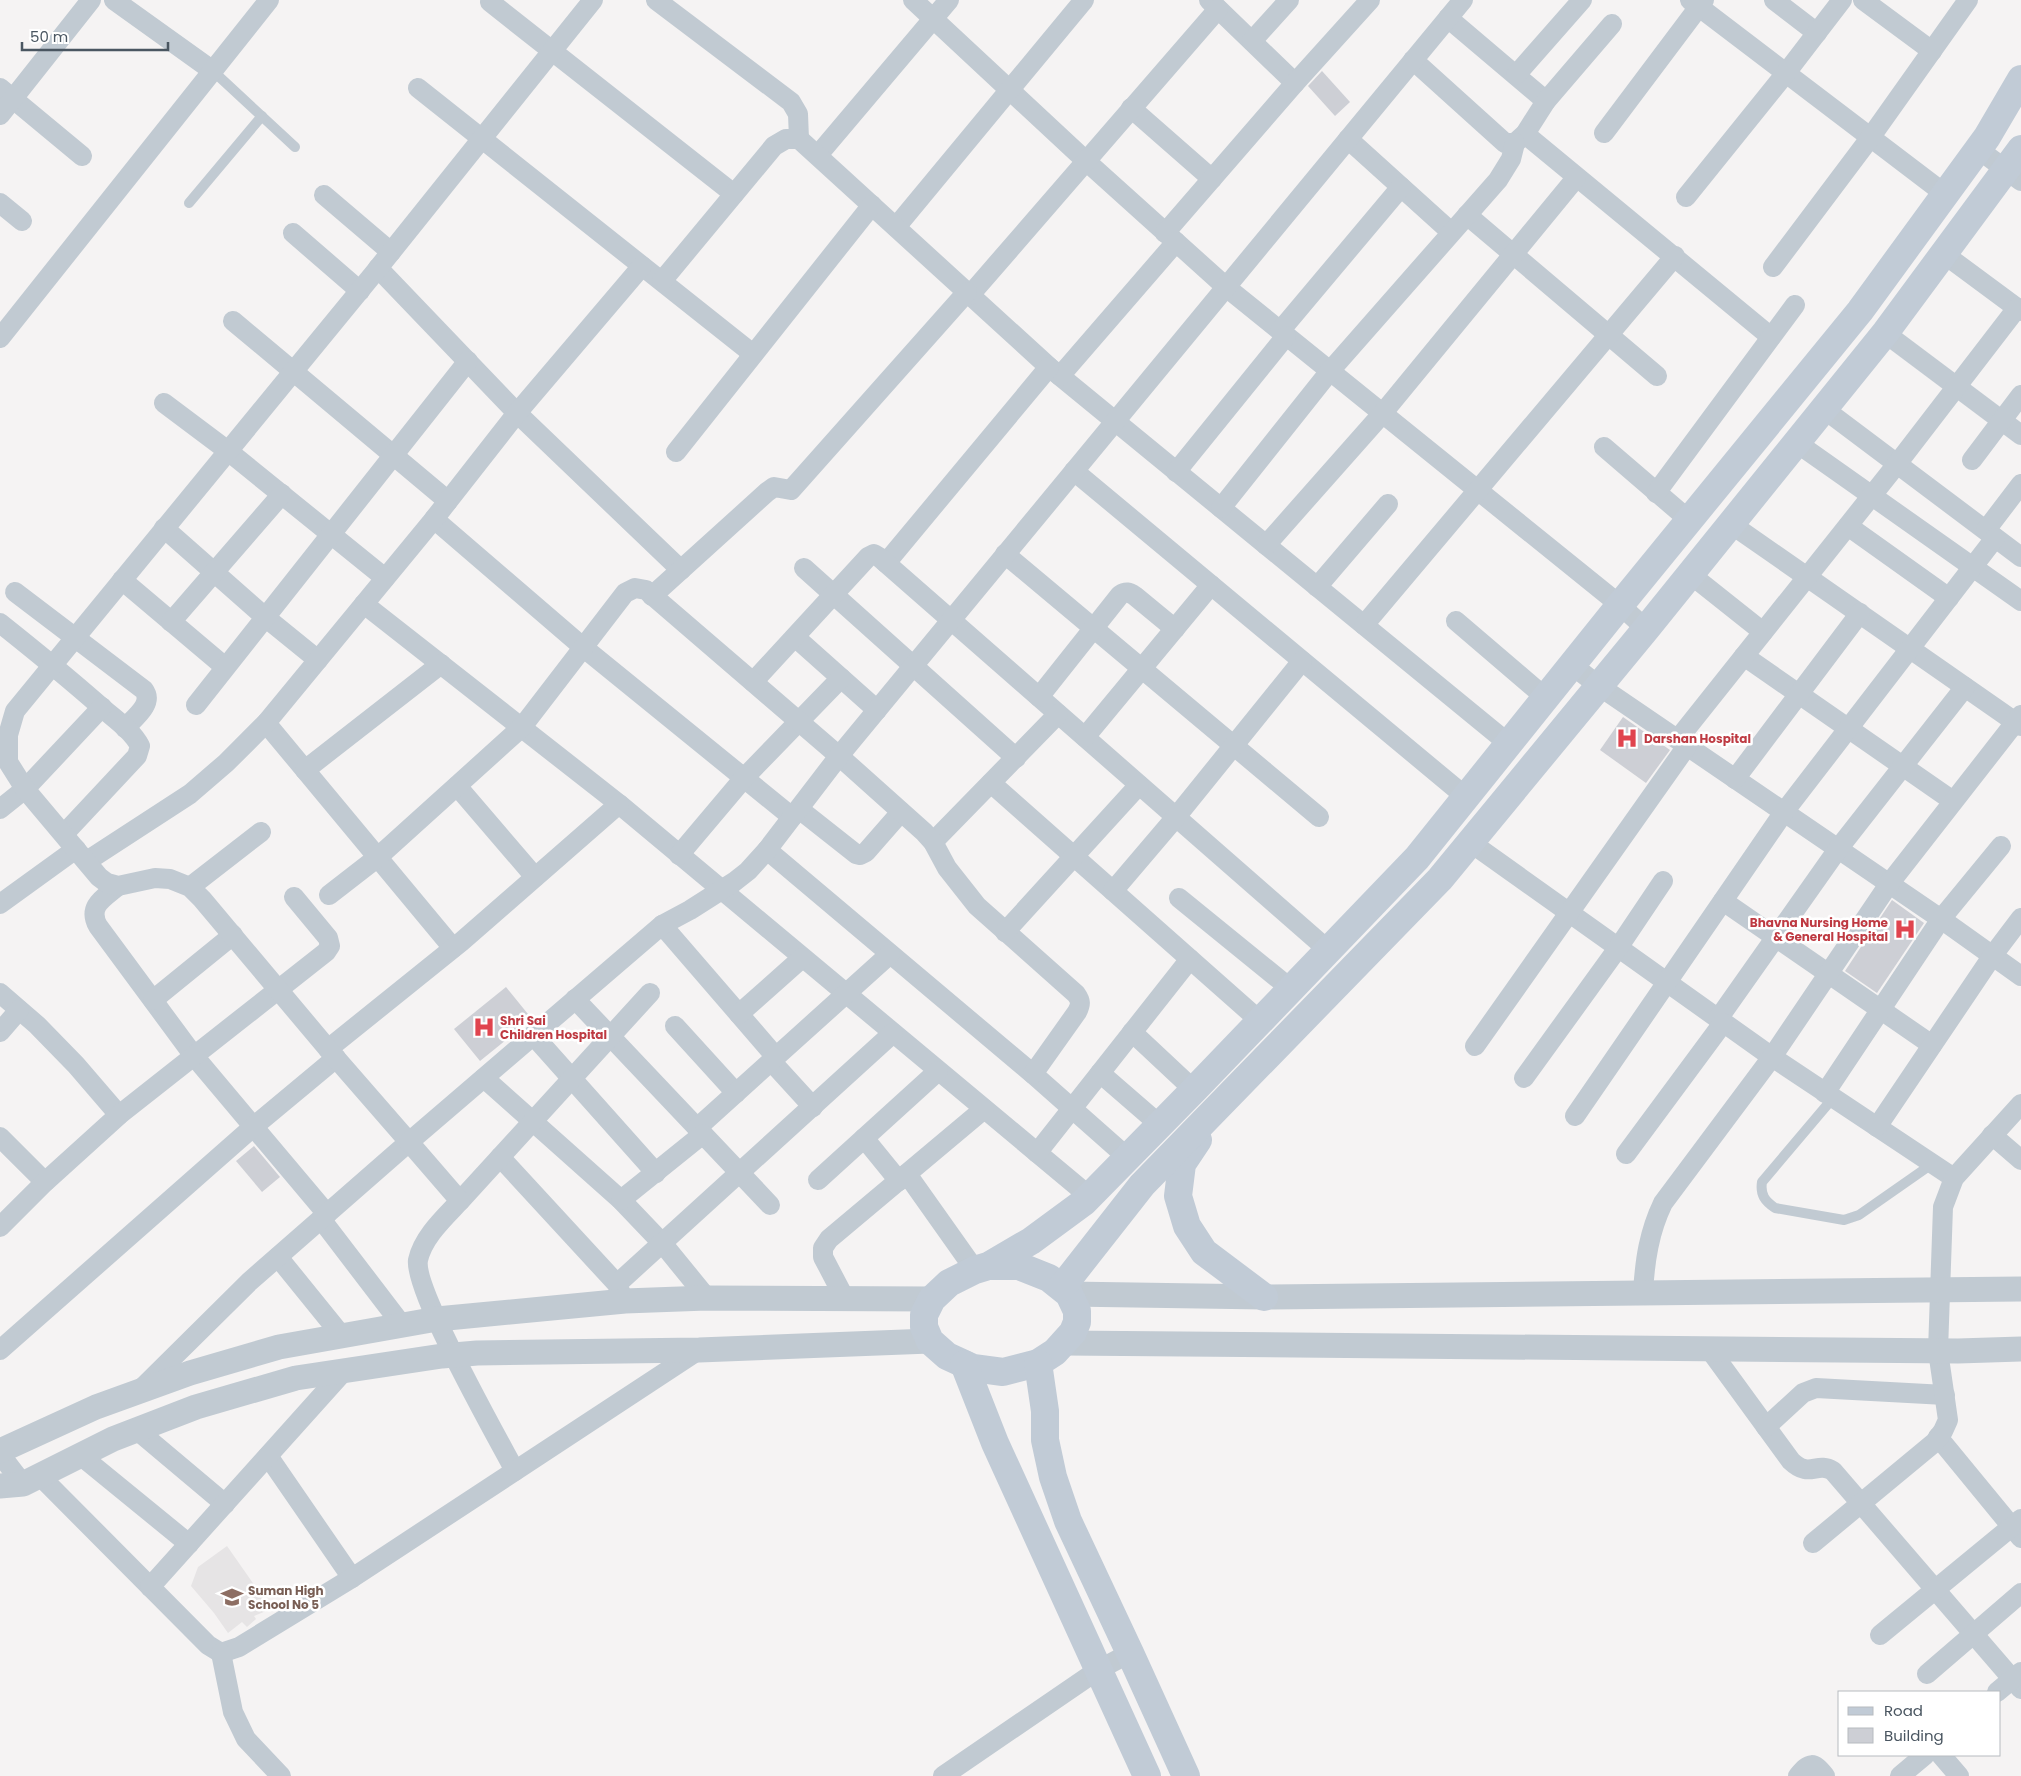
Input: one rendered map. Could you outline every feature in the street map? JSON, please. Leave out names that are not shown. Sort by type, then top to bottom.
[{"type":"main road","points":[[982,1268],[1019,1266],[1049,1278],[1065,1291],[1077,1311],[1077,1322],[1073,1332],[1064,1343],[1038,1363],[1002,1372],[973,1368],[947,1356],[930,1341],[924,1327],[924,1315],[932,1299],[949,1283],[982,1268],[1031,1241],[1089,1196],[1194,1090],[1417,858],[1860,311],[1978,149],[2021,79]]},
{"type":"main road","points":[[1065,1291],[1142,1185],[1440,879],[1732,524],[1885,333],[1944,254],[2016,167]]},
{"type":"main road","points":[[1222,1103],[1182,1164],[1178,1196],[1187,1226],[1204,1252],[1264,1297]]},
{"type":"main road","points":[[1038,1363],[1045,1412],[1045,1440],[1053,1477],[1068,1520],[1186,1776]]},
{"type":"main road","points":[[964,1364],[995,1443],[1147,1776]]},
{"type":"street","points":[[0,115],[6,93],[91,0]]},
{"type":"street","points":[[114,0],[212,71]]},
{"type":"street","points":[[0,338],[269,0]]},
{"type":"street","points":[[9,798],[8,734],[15,710],[360,291],[593,0]]},
{"type":"street","points":[[656,0],[791,102],[798,114],[799,140]]},
{"type":"street","points":[[913,0],[1086,161],[1226,287],[1620,605],[1646,629]]},
{"type":"street","points":[[818,155],[949,0]]},
{"type":"street","points":[[896,227],[1084,0]]},
{"type":"street","points":[[1252,41],[1288,0]]},
{"type":"street","points":[[139,1392],[249,1282],[575,999],[662,925],[690,910],[748,871],[767,850],[839,756],[1463,0]]},
{"type":"street","points":[[1774,0],[1817,33]]},
{"type":"street","points":[[1686,197],[1842,0]]},
{"type":"street","points":[[1863,0],[1932,51]]},
{"type":"street","points":[[1773,267],[1870,138],[1968,0]]},
{"type":"street","points":[[1516,75],[1578,1]]},
{"type":"street","points":[[490,2],[734,194]]},
{"type":"street","points":[[886,563],[1170,237],[1212,179],[1365,2]]},
{"type":"street","points":[[1604,133],[1698,2],[1786,73],[1945,194]]},
{"type":"street","points":[[652,596],[766,492],[774,487],[791,490],[1086,161],[1132,108],[1213,4],[1296,83]]},
{"type":"street","points":[[1448,18],[1546,101]]},
{"type":"street","points":[[1221,508],[1330,371],[1505,171],[1520,139],[1546,101],[1612,24]]},
{"type":"street","points":[[1413,60],[1505,143],[1520,139],[1576,178],[1675,256],[1771,337]]},
{"type":"street","points":[[418,88],[753,354]]},
{"type":"street","points":[[6,93],[82,156]]},
{"type":"street","points":[[1132,108],[1212,179]]},
{"type":"street","points":[[662,281],[774,146],[786,139],[799,140],[818,155],[1054,371],[1509,744]]},
{"type":"street","points":[[1348,139],[1452,232]]},
{"type":"street","points":[[1978,149],[2016,167]]},
{"type":"street","points":[[1266,545],[1382,414],[1576,178]]},
{"type":"street","points":[[1176,472],[1283,333],[1401,187]]},
{"type":"street","points":[[324,195],[391,252]]},
{"type":"street","points":[[0,202],[22,221]]},
{"type":"street","points":[[676,452],[872,205]]},
{"type":"street","points":[[1467,215],[1657,376]]},
{"type":"street","points":[[293,233],[360,291]]},
{"type":"street","points":[[1475,1046],[1569,912],[1682,743],[1744,656],[1897,464],[1956,386],[2019,310],[1944,254]]},
{"type":"street","points":[[1364,625],[1675,256]]},
{"type":"street","points":[[0,904],[76,848],[190,794],[226,763],[266,723],[434,519],[517,413],[642,266]]},
{"type":"street","points":[[378,268],[517,413],[681,570]]},
{"type":"street","points":[[1656,493],[1795,304]]},
{"type":"street","points":[[233,321],[448,501]]},
{"type":"street","points":[[1885,333],[2021,435]]},
{"type":"street","points":[[196,705],[468,362]]},
{"type":"street","points":[[1972,460],[2021,395]]},
{"type":"street","points":[[164,403],[228,451],[386,578]]},
{"type":"street","points":[[1824,409],[2021,557]]},
{"type":"street","points":[[1797,443],[2021,601]]},
{"type":"street","points":[[1604,447],[1689,520]]},
{"type":"street","points":[[1074,471],[1466,797]]},
{"type":"street","points":[[1575,1116],[1784,812],[1972,567],[2021,484]]},
{"type":"street","points":[[172,622],[282,494]]},
{"type":"street","points":[[1318,588],[1388,504]]},
{"type":"street","points":[[434,519],[584,648],[744,778],[856,854],[860,855],[866,852],[901,812]]},
{"type":"street","points":[[1643,1292],[1648,1246],[1654,1224],[1663,1203],[1772,1057],[1889,884],[2019,721],[1965,687],[1732,524]]},
{"type":"street","points":[[1848,526],[1949,598]]},
{"type":"street","points":[[164,528],[265,617],[318,660]]},
{"type":"street","points":[[753,682],[868,557],[874,554],[1328,950]]},
{"type":"street","points":[[1005,554],[1319,817]]},
{"type":"street","points":[[804,568],[1016,758]]},
{"type":"street","points":[[1690,574],[1763,632]]},
{"type":"street","points":[[122,580],[226,667]]},
{"type":"street","points":[[1085,737],[1211,585]]},
{"type":"street","points":[[328,895],[378,857],[522,727],[625,593],[635,588],[646,590],[839,756],[933,842],[947,868],[977,906],[1080,1000],[1077,1012],[1032,1074]]},
{"type":"street","points":[[15,592],[144,690],[148,696],[148,702],[125,728]]},
{"type":"street","points":[[1039,697],[1120,595],[1125,592],[1135,596],[1175,629]]},
{"type":"street","points":[[364,604],[619,804],[1089,1196]]},
{"type":"street","points":[[1735,779],[1860,613]]},
{"type":"street","points":[[1456,621],[1546,698]]},
{"type":"street","points":[[0,623],[102,707],[135,737],[140,746],[137,756],[76,848]]},
{"type":"street","points":[[795,637],[877,710]]},
{"type":"street","points":[[1744,656],[1954,802]]},
{"type":"street","points":[[1113,891],[1176,817],[1302,661]]},
{"type":"street","points":[[305,770],[441,664]]},
{"type":"street","points":[[1572,665],[1599,686],[1941,919],[2021,976]]},
{"type":"street","points":[[678,855],[744,778],[841,678]]},
{"type":"street","points":[[1626,1154],[1721,1021],[1776,937],[1838,849],[1965,687]]},
{"type":"street","points":[[9,798],[102,707]]},
{"type":"street","points":[[933,842],[1058,714]]},
{"type":"street","points":[[266,723],[453,948]]},
{"type":"street","points":[[991,783],[1260,1021]]},
{"type":"street","points":[[1005,932],[1139,785]]},
{"type":"street","points":[[457,786],[535,877]]},
{"type":"street","points":[[9,798],[76,848],[99,877],[107,883],[118,886],[155,878],[170,879],[190,887],[460,1201]]},
{"type":"street","points":[[0,1350],[332,1054],[619,804]]},
{"type":"street","points":[[190,887],[261,832]]},
{"type":"street","points":[[1470,842],[1772,1057],[1954,1178]]},
{"type":"street","points":[[1829,1095],[1880,1009],[1941,919],[2001,846]]},
{"type":"street","points":[[767,850],[1032,1074],[1128,1158]]},
{"type":"street","points":[[1524,1078],[1618,948],[1663,881]]},
{"type":"street","points":[[118,886],[99,903],[93,916],[194,1056],[324,1216],[402,1325]]},
{"type":"street","points":[[0,1227],[45,1182],[119,1115],[326,952],[330,946],[328,938],[294,897]]},
{"type":"street","points":[[1179,898],[1291,989]]},
{"type":"street","points":[[1723,900],[1932,1045]]},
{"type":"street","points":[[1877,1127],[1993,955],[2021,918]]},
{"type":"street","points":[[662,925],[739,1014],[813,1107]]},
{"type":"street","points":[[153,1000],[233,935]]},
{"type":"street","points":[[621,1200],[656,1172],[700,1131],[736,1093],[890,954]]},
{"type":"street","points":[[739,1014],[802,958]]},
{"type":"street","points":[[1037,1153],[1190,959]]},
{"type":"street","points":[[0,993],[37,1025],[76,1065],[119,1115]]},
{"type":"street","points":[[515,1471],[437,1319],[422,1282],[418,1261],[426,1241],[460,1201],[650,993]]},
{"type":"street","points":[[575,999],[770,1205]]},
{"type":"street","points":[[0,1032],[19,1010]]},
{"type":"street","points":[[675,1026],[736,1093]]},
{"type":"street","points":[[1132,1032],[1194,1090]]},
{"type":"street","points":[[621,1293],[663,1244],[893,1034]]},
{"type":"street","points":[[534,1035],[656,1172]]},
{"type":"street","points":[[818,1180],[938,1071]]},
{"type":"street","points":[[1100,1073],[1160,1125]]},
{"type":"street","points":[[484,1078],[621,1200],[663,1244],[707,1298]]},
{"type":"street","points":[[1813,1543],[1938,1437],[1948,1420],[1938,1351],[1943,1207],[1954,1178],[2021,1104]]},
{"type":"street","points":[[844,1299],[823,1257],[823,1248],[829,1240],[984,1109]]},
{"type":"street","points":[[1992,1135],[2021,1160]]},
{"type":"street","points":[[0,1136],[45,1182]]},
{"type":"street","points":[[864,1138],[903,1177],[982,1268]]},
{"type":"street","points":[[500,1157],[621,1293]]},
{"type":"street","points":[[278,1257],[342,1336]]},
{"type":"street","points":[[1065,1291],[1264,1297],[2021,1289]]},
{"type":"street","points":[[699,1350],[352,1578],[239,1647],[222,1653],[208,1645],[150,1587],[20,1482],[0,1453],[96,1407],[190,1373],[287,1345],[437,1319],[621,1293],[707,1298],[932,1299]]},
{"type":"street","points":[[20,1482],[137,1430],[196,1407],[296,1378],[477,1353],[699,1350],[930,1341]]},
{"type":"street","points":[[1064,1343],[1710,1350],[1938,1351],[2021,1349]]},
{"type":"street","points":[[287,1345],[296,1378]]},
{"type":"street","points":[[1710,1350],[1799,1469],[1806,1471],[1827,1467],[1833,1471],[1973,1633],[2018,1680],[1999,1691]]},
{"type":"street","points":[[150,1587],[344,1371]]},
{"type":"street","points":[[1766,1427],[1803,1393],[1816,1388],[1945,1395]]},
{"type":"street","points":[[137,1430],[225,1504]]},
{"type":"street","points":[[1880,1635],[1935,1590],[2018,1528],[1938,1437]]},
{"type":"street","points":[[80,1455],[189,1544]]},
{"type":"street","points":[[268,1456],[352,1578]]},
{"type":"street","points":[[1927,1674],[2021,1593]]},
{"type":"street","points":[[222,1653],[233,1712],[246,1739],[281,1776]]},
{"type":"street","points":[[943,1776],[1098,1670],[1130,1653]]},
{"type":"street","points":[[1900,1776],[1924,1756]]},
{"type":"street","points":[[1942,1756],[1959,1776]]},
{"type":"street","points":[[1798,1776],[1810,1765],[1815,1765],[1825,1776]]},
{"type":"lane","points":[[212,71],[295,147]]},
{"type":"lane","points":[[189,203],[262,116]]},
{"type":"lane","points":[[1829,1095],[1762,1182],[1761,1191],[1766,1202],[1775,1208],[1844,1220],[1859,1215],[1932,1164]]},
{"type":"shaded area","name":"Suman High School No 5","points":[[227,1546],[271,1609],[254,1616],[256,1619],[247,1627],[242,1622],[228,1633],[191,1586],[198,1567]]},
{"type":"building","points":[[1322,71],[1350,102],[1335,116],[1308,86]]},
{"type":"building","points":[[1623,717],[1670,750],[1646,783],[1600,750]]},
{"type":"building","points":[[1892,900],[1924,923],[1877,993],[1845,971]]},
{"type":"building","points":[[506,987],[532,1019],[480,1061],[454,1029]]},
{"type":"building","points":[[254,1146],[280,1177],[262,1192],[236,1161]]},
{"type":"place","name":"Darshan Hospital","points":[[1627,738]]},
{"type":"place","name":"Bhavna Nursing Home & General Hospital","points":[[1905,929]]},
{"type":"place","name":"Shri Sai Children Hospital","points":[[484,1027]]},
{"type":"place","name":"Suman High School No 5","points":[[232,1597]]}]
